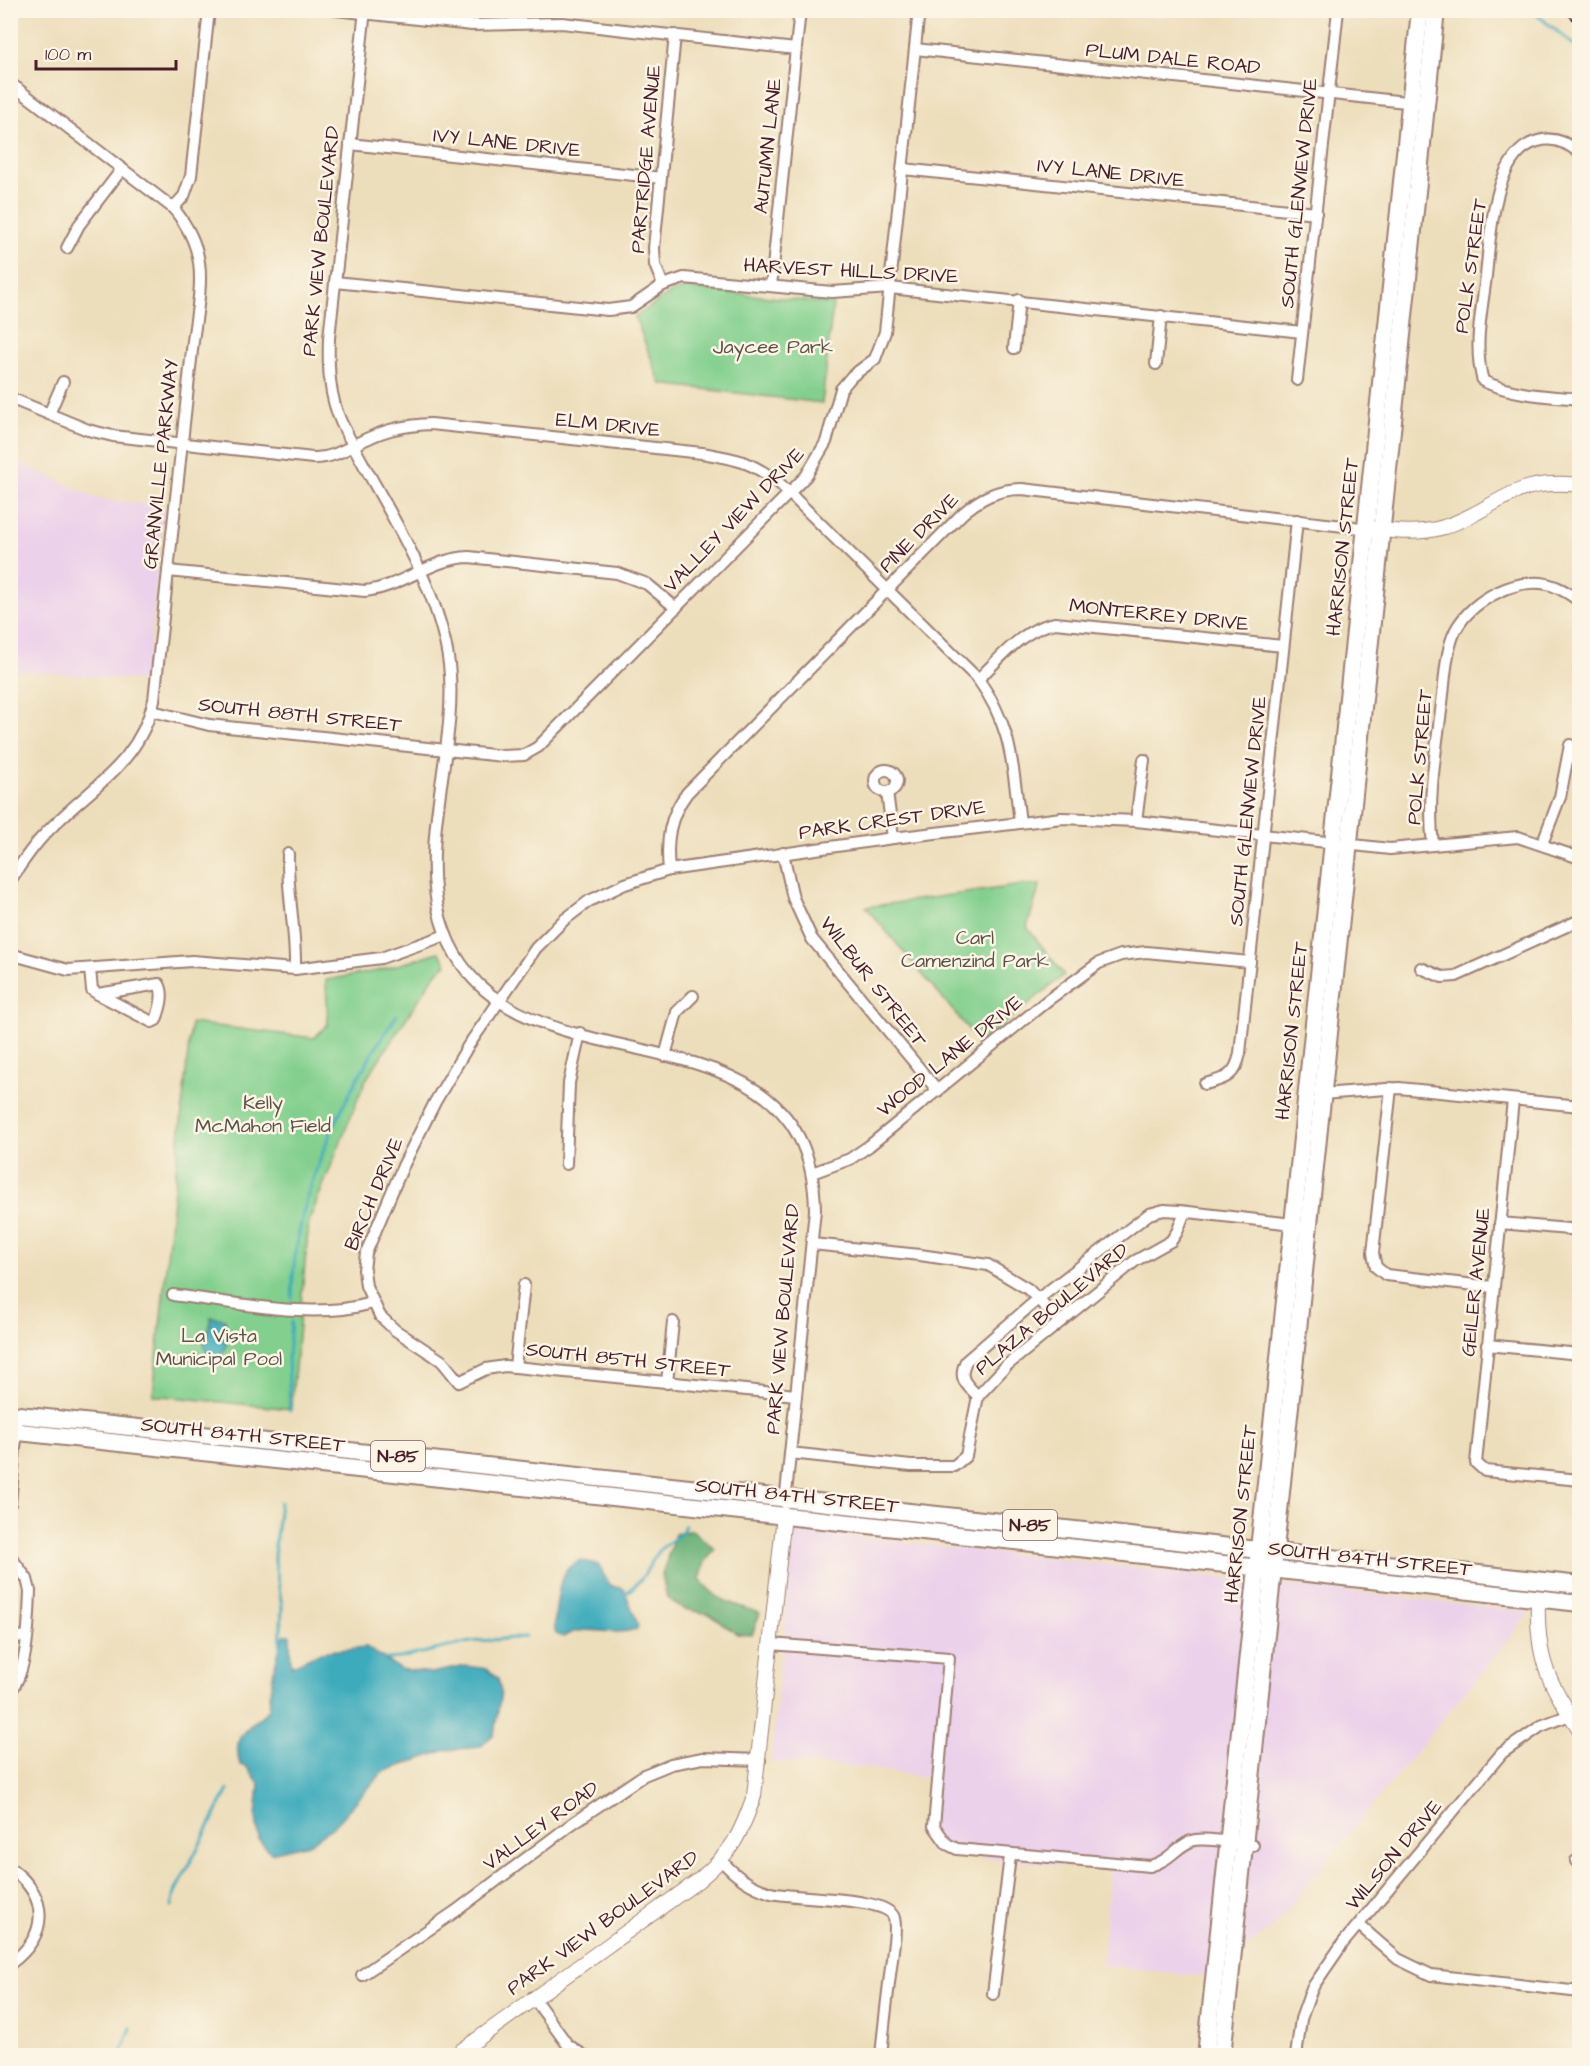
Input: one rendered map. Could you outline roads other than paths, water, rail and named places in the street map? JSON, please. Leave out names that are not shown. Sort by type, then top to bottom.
[{"type":"main road","name":"HARRISON STREET","points":[[1222,2055],[1264,1569],[1307,1236],[1322,1094],[1341,844],[1418,104],[1420,10]]},
{"type":"main road","name":"HARRISON STREET","points":[[1418,104],[1436,10]]},
{"type":"main road","name":"HARRISON STREET","points":[[1266,1551],[1293,1224],[1308,1083],[1341,844]]},
{"type":"main road","name":"SOUTH 84TH STREET","points":[[15,1414],[785,1507],[1264,1569],[1580,1602]]},
{"type":"main road","name":"SOUTH 84TH STREET","points":[[14,1432],[1266,1551],[1580,1585]]},
{"type":"main road","points":[[1538,1598],[1552,1590],[1580,1592]]},
{"type":"main road","name":"HARRISON STREET","points":[[1206,2055],[1242,1844]]},
{"type":"street","points":[[173,208],[184,196],[191,176],[209,10]]},
{"type":"street","points":[[336,10],[472,25],[562,23],[796,49]]},
{"type":"street","name":"AUTUMN LANE","points":[[771,286],[800,10]]},
{"type":"street","name":"VALLEY VIEW DRIVE","points":[[445,750],[510,757],[534,750],[790,493],[822,453],[843,385],[879,352],[885,332],[919,10]]},
{"type":"street","name":"SOUTH GLENVIEW DRIVE","points":[[1297,380],[1338,10]]},
{"type":"street","name":"PARK VIEW BOULEVARD","points":[[365,12],[328,347],[330,384],[338,416],[420,572],[441,622],[449,664],[450,699],[434,859],[437,900],[446,935],[466,971],[498,1001],[519,1012],[580,1033],[726,1074],[757,1090],[790,1124],[801,1143],[812,1173],[815,1210],[760,1760],[754,1796],[744,1825],[722,1861],[454,2055]]},
{"type":"street","name":"PARTRIDGE AVENUE","points":[[663,285],[654,254],[675,35]]},
{"type":"street","name":"PLUM DALE ROAD","points":[[915,49],[1418,104]]},
{"type":"street","points":[[10,101],[14,86]]},
{"type":"street","name":"GRANVILLE PARKWAY","points":[[10,881],[45,834],[124,762],[143,732],[152,711],[202,275],[195,243],[186,224],[173,208],[14,86]]},
{"type":"street","name":"POLK STREET","points":[[1580,153],[1562,142],[1542,139],[1526,145],[1516,154],[1499,191],[1492,220],[1479,343],[1483,381],[1513,392],[1580,399]]},
{"type":"street","name":"IVY LANE DRIVE","points":[[350,144],[661,178]]},
{"type":"street","points":[[67,248],[79,225],[122,169]]},
{"type":"street","name":"IVY LANE DRIVE","points":[[903,169],[1316,213]]},
{"type":"street","name":"HARVEST HILLS DRIVE","points":[[335,282],[608,310],[631,307],[663,285],[688,278],[832,292],[890,288],[1302,332]]},
{"type":"street","points":[[1014,348],[1019,300]]},
{"type":"street","points":[[1155,364],[1161,316]]},
{"type":"street","points":[[49,414],[63,382]]},
{"type":"street","name":"ELM DRIVE","points":[[10,398],[113,436],[319,458],[331,457],[397,427],[431,424],[690,452],[736,459],[756,465],[790,493],[978,679],[996,706],[1005,726],[1020,822]]},
{"type":"street","points":[[1374,529],[1414,532],[1442,528],[1522,488],[1550,484],[1580,485]]},
{"type":"street","name":"PINE DRIVE","points":[[669,870],[669,829],[675,810],[687,793],[970,507],[985,497],[1003,490],[1022,489],[1374,529]]},
{"type":"street","name":"SOUTH GLENVIEW DRIVE","points":[[1205,1084],[1230,1076],[1238,1064],[1297,520]]},
{"type":"street","points":[[168,571],[357,591],[382,589],[446,561],[469,557],[609,572],[641,581],[676,608]]},
{"type":"street","name":"POLK STREET","points":[[1433,845],[1432,798],[1448,650],[1460,622],[1477,605],[1521,584],[1539,583],[1556,586],[1580,601]]},
{"type":"street","name":"MONTERREY DRIVE","points":[[978,679],[1025,634],[1035,628],[1055,623],[1283,646]]},
{"type":"street","name":"SOUTH 88TH STREET","points":[[152,711],[209,725],[445,750]]},
{"type":"street","points":[[1542,844],[1560,797],[1570,745]]},
{"type":"street","points":[[1136,820],[1144,760]]},
{"type":"street","points":[[887,792],[893,837]]},
{"type":"street","name":"PARK CREST DRIVE","points":[[498,1001],[536,948],[564,920],[589,901],[625,884],[669,870],[893,837],[1020,822],[1099,817],[1390,849],[1510,837],[1542,844],[1580,858]]},
{"type":"street","name":"WILBUR STREET","points":[[783,853],[793,898],[812,939],[938,1091]]},
{"type":"street","points":[[288,854],[289,892],[296,939],[295,969]]},
{"type":"street","points":[[1421,968],[1442,977],[1456,976],[1580,920]]},
{"type":"street","points":[[10,954],[68,970],[192,961],[295,969],[381,958],[446,935]]},
{"type":"street","name":"WOOD LANE DRIVE","points":[[812,1173],[850,1160],[1055,994],[1105,960],[1146,952],[1250,962]]},
{"type":"street","points":[[90,969],[92,990],[98,994],[152,1022],[156,1020],[160,1009],[162,989],[159,984],[142,985],[98,994]]},
{"type":"street","points":[[665,1056],[677,1012],[693,996]]},
{"type":"street","name":"BIRCH DRIVE","points":[[459,1382],[442,1362],[387,1324],[372,1303],[366,1286],[364,1264],[378,1220],[435,1102],[498,1001]]},
{"type":"street","points":[[566,1164],[569,1083],[580,1033]]},
{"type":"street","points":[[1308,1083],[1322,1094],[1391,1088],[1580,1106]]},
{"type":"street","points":[[1391,1088],[1373,1253],[1374,1262],[1386,1275],[1493,1287]]},
{"type":"street","name":"GEILER AVENUE","points":[[1513,1100],[1476,1457],[1479,1467],[1485,1471],[1580,1480]]},
{"type":"street","points":[[978,1396],[963,1382],[961,1371],[966,1361],[1038,1299],[1149,1214],[1164,1210],[1293,1224],[1307,1236]]},
{"type":"street","name":"PLAZA BOULEVARD","points":[[790,1453],[911,1466],[954,1466],[966,1456],[978,1396],[1006,1366],[1134,1261],[1167,1244],[1177,1232],[1185,1212]]},
{"type":"street","points":[[1500,1223],[1580,1230]]},
{"type":"street","points":[[812,1244],[920,1255],[988,1265],[1016,1280],[1060,1322]]},
{"type":"street","points":[[515,1367],[524,1285]]},
{"type":"street","points":[[173,1295],[314,1311],[344,1311],[372,1303]]},
{"type":"street","points":[[667,1383],[673,1322]]},
{"type":"street","points":[[1487,1345],[1580,1354]]},
{"type":"street","name":"SOUTH 85TH STREET","points":[[459,1382],[492,1367],[515,1367],[796,1395]]},
{"type":"street","points":[[10,1504],[15,1414]]},
{"type":"street","points":[[10,1556],[28,1584],[26,1637],[21,1671],[17,1685],[10,1692]]},
{"type":"street","points":[[1538,1598],[1538,1634],[1545,1672],[1574,1713],[1580,1730]]},
{"type":"street","points":[[10,1636],[26,1637]]},
{"type":"street","points":[[770,1644],[948,1658],[934,1826],[947,1844],[957,1849],[1010,1856],[1150,1866],[1162,1863],[1192,1841],[1201,1839],[1242,1844]]},
{"type":"street","name":"WILSON DRIVE","points":[[1296,2055],[1301,2019],[1312,1988],[1328,1961],[1502,1753],[1541,1726],[1574,1713]]},
{"type":"street","name":"VALLEY ROAD","points":[[362,1975],[456,1911],[573,1823],[645,1775],[671,1764],[703,1758],[760,1760]]},
{"type":"street","points":[[993,1994],[1010,1856]]},
{"type":"street","points":[[722,1861],[744,1883],[773,1893],[868,1903],[887,1908],[892,1912],[895,1919],[894,1940],[881,2055]]},
{"type":"street","points":[[10,1868],[27,1881],[36,1899],[41,1917],[37,1936],[25,1953],[10,1964]]},
{"type":"street","points":[[1359,1925],[1398,1959],[1431,1975],[1580,1992]]},
{"type":"street","points":[[532,1997],[567,2044],[584,2055]]},
{"type":"water","points":[[211,1317],[225,1319],[226,1348],[219,1357],[208,1356],[204,1347]]},
{"type":"water","points":[[580,1560],[599,1565],[609,1585],[624,1589],[638,1624],[637,1629],[616,1632],[589,1630],[563,1637],[556,1634],[558,1593],[563,1577],[568,1568]]},
{"type":"water","points":[[284,1635],[290,1635],[291,1666],[321,1652],[366,1647],[400,1669],[431,1673],[466,1666],[487,1669],[498,1679],[501,1692],[494,1734],[480,1747],[446,1750],[383,1772],[333,1827],[309,1844],[271,1853],[259,1840],[256,1817],[259,1784],[247,1767],[240,1765],[238,1745],[243,1732],[269,1709],[274,1672]]},
{"type":"waterway","points":[[1531,10],[1580,50]]},
{"type":"waterway","points":[[292,1298],[301,1223],[324,1149],[357,1079],[397,1015]]},
{"type":"waterway","points":[[290,1410],[288,1356],[291,1322]]},
{"type":"waterway","points":[[280,1502],[274,1555],[282,1607],[280,1647]]},
{"type":"waterway","points":[[626,1593],[644,1576],[662,1548],[679,1536],[685,1525]]},
{"type":"waterway","points":[[387,1659],[470,1642],[525,1637]]},
{"type":"waterway","points":[[172,1906],[175,1892],[228,1790]]},
{"type":"waterway","points":[[120,2056],[131,2028]]},
{"type":"railway","points":[[1566,10],[1580,24]]},
{"type":"park label","name":"Jaycee Park","points":[[773,347]]},
{"type":"park label","name":"Carl Camenzind Park","points":[[975,950]]},
{"type":"park label","name":"Kelly McMahon Field","points":[[263,1114]]},
{"type":"park label","name":"La Vista Municipal Pool","points":[[219,1348]]}]
